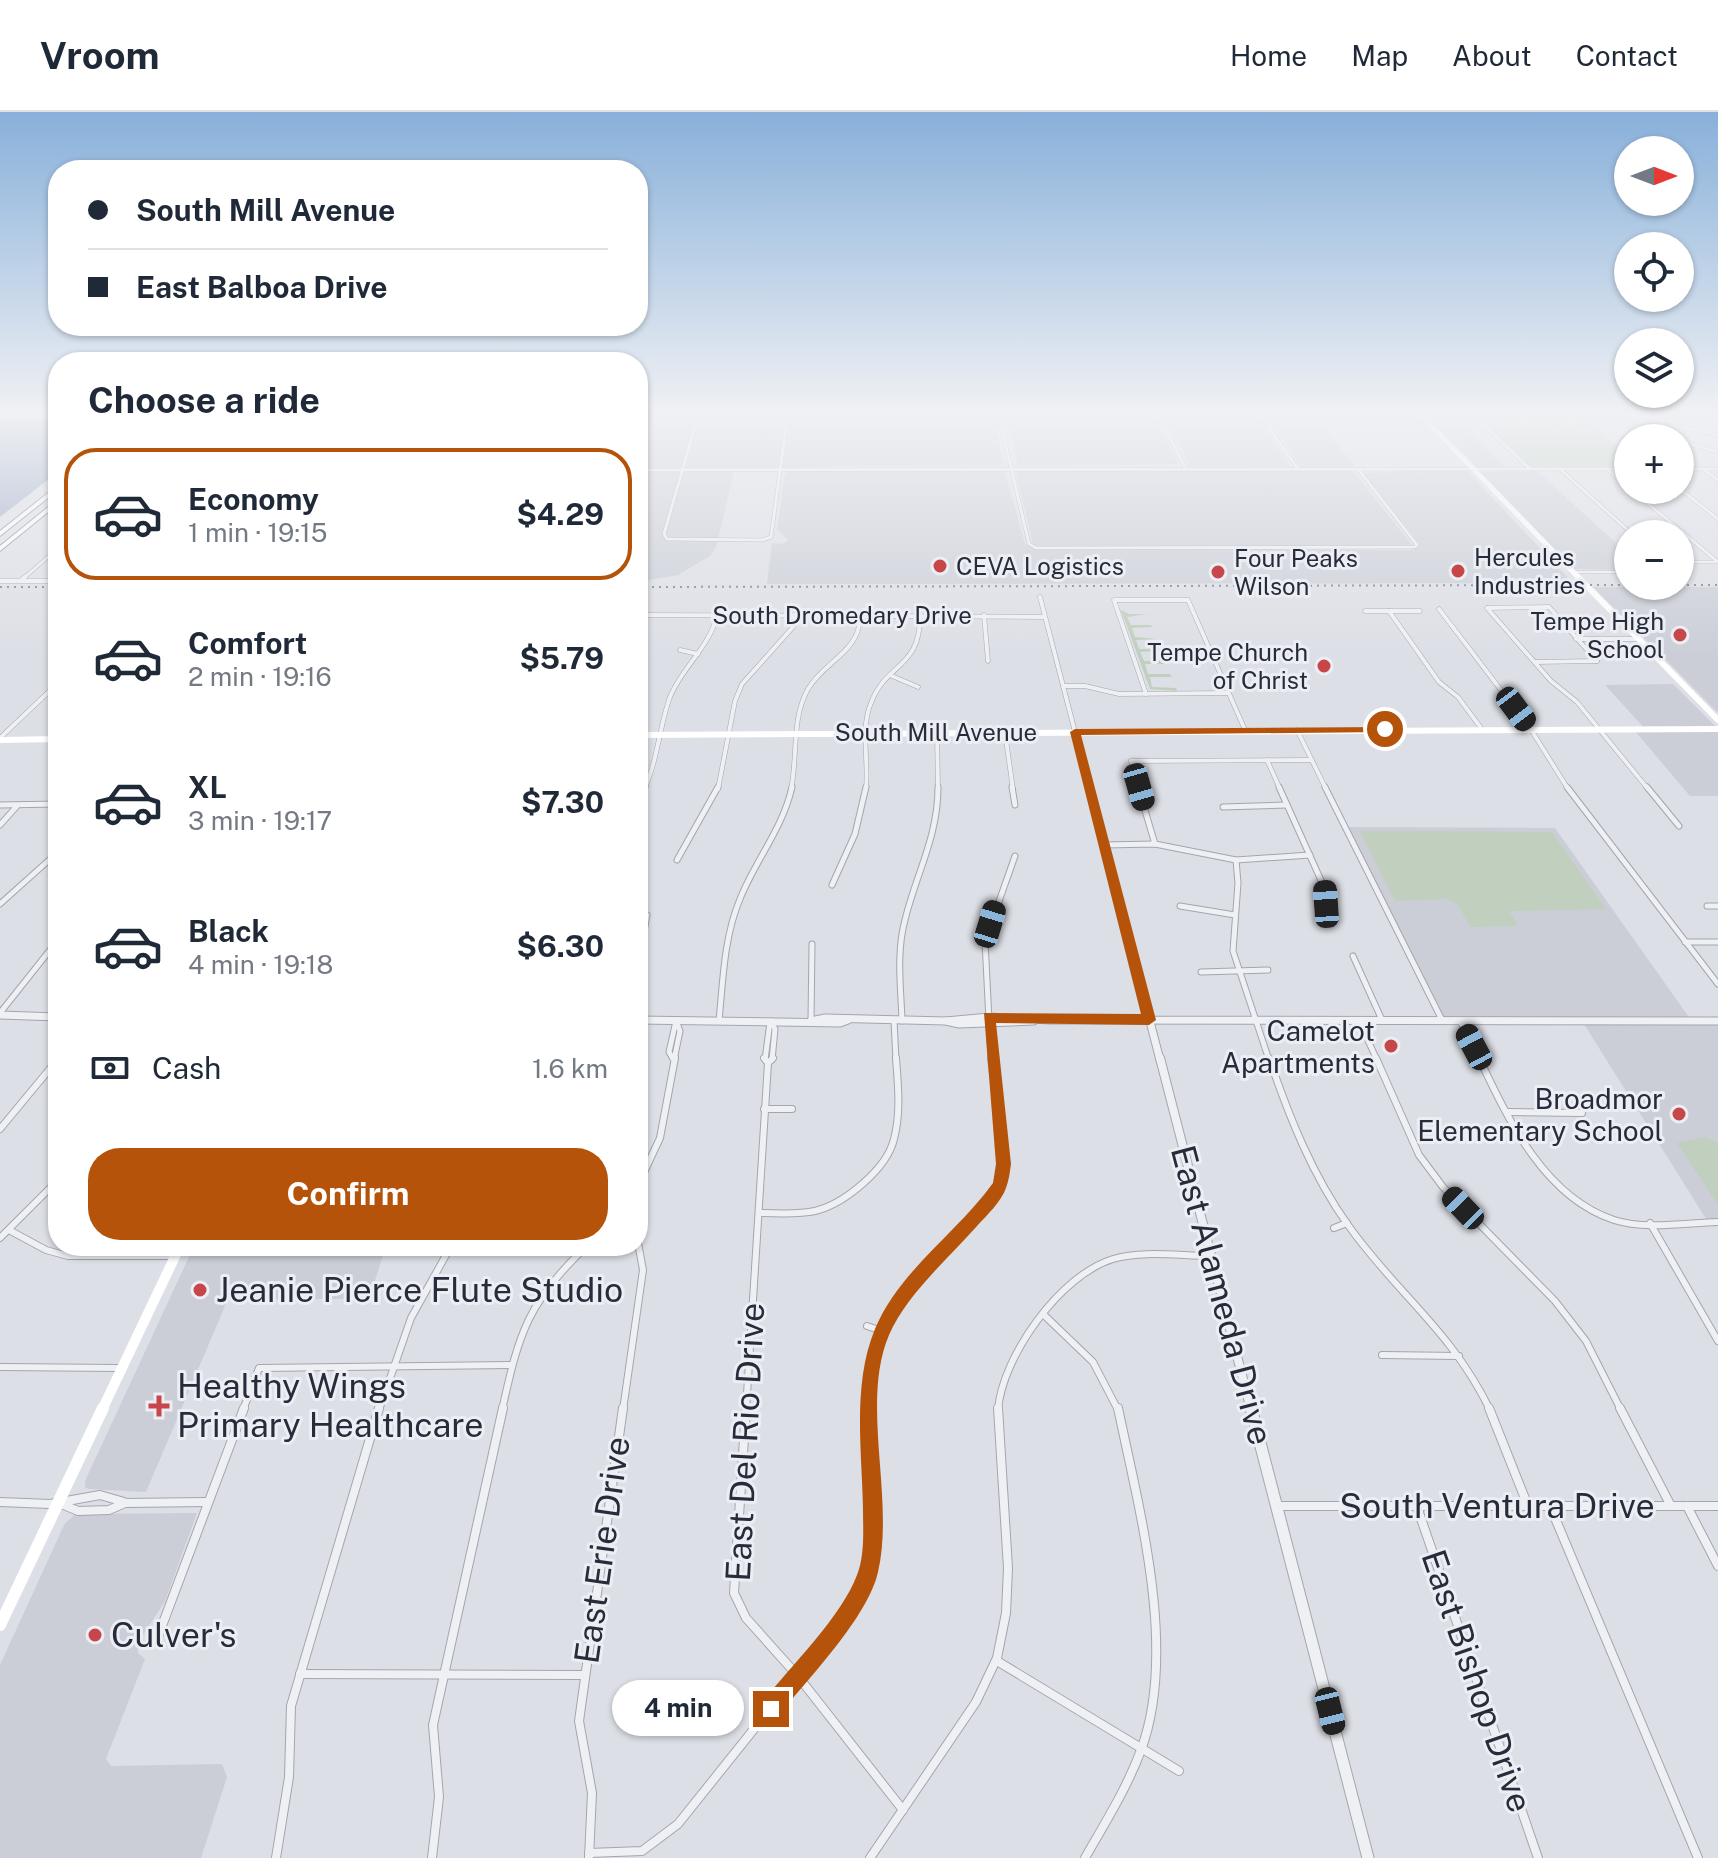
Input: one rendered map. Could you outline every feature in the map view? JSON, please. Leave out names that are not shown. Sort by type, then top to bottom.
[{"type":"highway","points":[[0,534],[48,495]]},
{"type":"highway","points":[[0,549],[48,509]]},
{"type":"main road","points":[[1496,493],[1718,724]]},
{"type":"main road","name":"South Mill Avenue","points":[[648,735],[1666,727],[1718,724]]},
{"type":"main road","points":[[0,739],[48,739]]},
{"type":"main road","points":[[0,1625],[175,1256]]},
{"type":"street","points":[[676,493],[664,538],[778,540]]},
{"type":"street","points":[[770,538],[777,493]]},
{"type":"street","points":[[1017,493],[1031,547],[1415,547],[1417,545],[1377,493]]},
{"type":"street","points":[[1587,493],[1616,520]]},
{"type":"street","points":[[1694,500],[1718,519]]},
{"type":"street","points":[[1649,504],[1718,562]]},
{"type":"street","points":[[21,581],[48,557]]},
{"type":"street","points":[[1694,562],[1718,562]]},
{"type":"street","points":[[1573,574],[1614,573]]},
{"type":"street","points":[[0,581],[48,581]]},
{"type":"street","points":[[1040,597],[1075,732]]},
{"type":"street","points":[[1146,694],[1114,600],[1188,600],[1245,730]]},
{"type":"street","points":[[1534,662],[1597,661],[1549,607],[1487,608],[1534,662],[1599,727],[1679,826]]},
{"type":"street","points":[[1439,609],[1530,728],[1572,795],[1718,984]]},
{"type":"street","points":[[1365,611],[1420,611]]},
{"type":"street","points":[[1389,611],[1439,682],[1458,697],[1481,728]]},
{"type":"street","name":"South Dromedary Drive","points":[[648,615],[1045,617]]},
{"type":"street","points":[[648,782],[676,685],[710,640],[717,615]]},
{"type":"street","points":[[677,860],[714,799],[723,773],[735,701],[742,684],[793,627],[794,615]]},
{"type":"street","points":[[719,1021],[728,942],[735,911],[786,810],[794,780],[801,707],[807,690],[819,673],[855,642],[859,634],[860,615]]},
{"type":"street","points":[[832,885],[853,843],[863,810],[871,701],[880,686],[915,652],[922,637],[920,615]]},
{"type":"street","points":[[984,615],[988,661]]},
{"type":"street","points":[[1576,639],[1638,639]]},
{"type":"street","points":[[680,650],[698,654]]},
{"type":"street","points":[[892,676],[918,687]]},
{"type":"street","points":[[1063,686],[1085,686],[1111,694],[1229,693]]},
{"type":"street","points":[[0,739],[48,693]]},
{"type":"street","points":[[1297,730],[1442,1020]]},
{"type":"street","points":[[1005,732],[1015,805]]},
{"type":"street","name":"East Alameda Drive","points":[[1075,732],[1368,1858]]},
{"type":"street","points":[[758,1213],[813,1212],[836,1205],[878,1167],[892,1148],[897,1126],[900,943],[933,838],[939,776],[937,733]]},
{"type":"street","points":[[1267,760],[1324,887],[1326,904]]},
{"type":"street","points":[[1155,844],[1131,761],[1311,760]]},
{"type":"street","points":[[0,805],[48,804]]},
{"type":"street","points":[[0,825],[18,805]]},
{"type":"street","points":[[1223,807],[1287,805]]},
{"type":"street","points":[[1104,845],[1155,844],[1236,860],[1310,855]]},
{"type":"street","points":[[589,1856],[642,1851],[678,1824],[854,1604],[868,1574],[873,1542],[870,1395],[872,1365],[882,1331],[906,1293],[986,1205],[1000,1185],[1003,1164],[984,971],[985,941],[1015,856]]},
{"type":"street","points":[[1236,860],[1239,877],[1233,951],[1293,1126],[1311,1166],[1371,1256],[1430,1318],[1460,1356],[1485,1400],[1528,1506]]},
{"type":"street","points":[[0,904],[48,861]]},
{"type":"street","points":[[1180,906],[1235,915]]},
{"type":"street","points":[[1707,906],[1718,906]]},
{"type":"street","points":[[1685,942],[1718,942]]},
{"type":"street","points":[[811,1021],[812,944]]},
{"type":"street","points":[[0,1014],[48,953]]},
{"type":"street","points":[[1353,956],[1382,1020]]},
{"type":"street","points":[[1201,972],[1268,970]]},
{"type":"street","points":[[0,1014],[48,1016]]},
{"type":"street","points":[[648,1020],[840,1023],[848,1020],[988,1020],[1026,1024],[1036,1020],[1718,1021]]},
{"type":"street","points":[[648,1164],[660,1138],[673,1059],[669,1052],[676,1020]]},
{"type":"street","points":[[1460,1020],[1536,1161],[1585,1206],[1619,1221],[1718,1222]]},
{"type":"street","name":"East Del Rio Drive","points":[[771,1021],[775,1030],[764,1109],[734,1593],[746,1618],[797,1675],[903,1810]]},
{"type":"street","points":[[1359,1021],[1419,1155],[1443,1187],[1555,1301],[1586,1341],[1671,1506]]},
{"type":"street","points":[[0,1129],[48,1071]]},
{"type":"street","points":[[764,1109],[792,1109]]},
{"type":"street","points":[[1508,1112],[1582,1113]]},
{"type":"street","points":[[0,1238],[48,1190]]},
{"type":"street","points":[[1650,1222],[1718,1341]]},
{"type":"street","points":[[1334,1228],[1347,1223]]},
{"type":"street","points":[[9,1230],[48,1251]]},
{"type":"street","points":[[276,1858],[289,1777],[291,1706],[392,1365],[410,1315],[429,1277],[444,1256]]},
{"type":"street","points":[[432,1858],[439,1797],[433,1725],[512,1365],[521,1330],[534,1302],[551,1279],[576,1256]]},
{"type":"street","name":"East Erie Drive","points":[[589,1856],[592,1793],[579,1721],[643,1270],[640,1256]]},
{"type":"street","points":[[870,1858],[981,1695],[997,1661],[1008,1610],[1009,1569],[997,1407],[1003,1377],[1015,1352],[1068,1286],[1089,1267],[1103,1260],[1129,1256],[1212,1256]]},
{"type":"street","points":[[1044,1315],[1093,1362],[1117,1403],[1137,1498],[1156,1622],[1156,1687],[1142,1748],[1121,1795],[1085,1858]]},
{"type":"street","points":[[867,1326],[882,1331]]},
{"type":"street","points":[[1382,1355],[1460,1356]]},
{"type":"street","points":[[157,1639],[259,1368],[512,1365]]},
{"type":"street","points":[[0,1367],[122,1368]]},
{"type":"street","points":[[0,1502],[58,1503],[85,1496],[116,1496],[125,1503]]},
{"type":"street","points":[[58,1503],[78,1511],[109,1510],[125,1503],[207,1502]]},
{"type":"street","name":"East Bishop Drive","points":[[1416,1504],[1538,1858]]},
{"type":"street","name":"South Ventura Drive","points":[[1277,1506],[1718,1506]]},
{"type":"street","points":[[1550,1506],[1698,1858]]},
{"type":"street","points":[[1687,1506],[1718,1566]]},
{"type":"street","points":[[997,1661],[1179,1771]]},
{"type":"street","points":[[300,1674],[584,1675]]},
{"type":"shaded area","points":[[648,493],[729,493],[716,547],[710,556],[678,575],[648,580]]},
{"type":"shaded area","points":[[782,493],[1011,493],[1025,544],[1038,550],[1411,550],[1419,547],[1379,493],[1488,493],[1573,583],[767,584],[772,543],[783,544],[788,540],[777,530]]},
{"type":"shaded area","points":[[1021,493],[1371,493],[1412,545],[1036,546]]},
{"type":"shaded area","points":[[1501,493],[1562,493],[1614,541],[1614,570],[1574,569]]},
{"type":"shaded area","name":"Tempe High School","points":[[1593,587],[1614,587],[1614,600],[1694,600],[1694,587],[1718,587],[1718,713]]},
{"type":"shaded area","points":[[1673,684],[1718,729],[1718,796],[1690,796],[1635,731],[1646,730],[1605,685]]},
{"type":"shaded area","points":[[1345,827],[1555,828],[1691,1020],[1718,1021],[1718,1222],[1708,1222],[1582,1021],[1442,1020]]},
{"type":"shaded area","points":[[189,1256],[383,1256],[371,1293],[361,1299],[228,1299],[146,1492],[89,1489],[85,1487],[85,1481]]},
{"type":"shaded area","points":[[197,1513],[165,1601],[138,1643],[138,1653],[145,1659],[106,1759],[111,1766],[222,1764],[227,1777],[201,1858],[0,1858],[0,1665],[65,1523],[76,1514]]},
{"type":"green space","points":[[1121,610],[1129,614],[1147,614],[1127,617],[1131,625],[1152,627],[1132,628],[1135,637],[1157,639],[1136,640],[1139,649],[1162,651],[1140,652],[1144,661],[1166,661],[1167,664],[1145,664],[1148,674],[1170,674],[1172,677],[1150,677],[1152,687],[1176,688],[1177,691],[1150,689]]},
{"type":"green space","points":[[1360,831],[1552,832],[1606,909],[1509,911],[1518,926],[1470,927],[1459,906],[1448,899],[1395,901]]},
{"type":"green space","points":[[1704,1137],[1718,1143],[1718,1205],[1677,1143]]},
{"type":"water","points":[[0,493],[30,493],[0,517]]},
{"type":"railway","points":[[648,587],[1614,585]]},
{"type":"railway","points":[[1694,585],[1718,585]]},
{"type":"railway","points":[[0,587],[48,587]]},
{"type":"place","name":"CEVA Logistics","points":[[940,566]]},
{"type":"place","name":"Hercules Industries","points":[[1458,571]]},
{"type":"place","name":"Four Peaks Wilson","points":[[1218,572]]},
{"type":"place","name":"Tempe High School","points":[[1680,635]]},
{"type":"place","name":"Tempe Church of Christ","points":[[1324,666]]},
{"type":"place","name":"Camelot Apartments","points":[[1391,1046]]},
{"type":"place","name":"Broadmor Elementary School","points":[[1679,1114]]},
{"type":"place","name":"Jeanie Pierce Flute Studio","points":[[200,1290]]},
{"type":"place","name":"Healthy Wings Primary Healthcare","points":[[159,1406]]},
{"type":"place","name":"Culver's","points":[[95,1635]]},
{"type":"route","points":[[771,1709],[854,1604],[868,1574],[873,1542],[870,1395],[872,1365],[882,1331],[906,1293],[986,1205],[1000,1185],[1003,1164],[988,1035],[989,1017],[1149,1020],[1075,732],[1385,729]]}]
